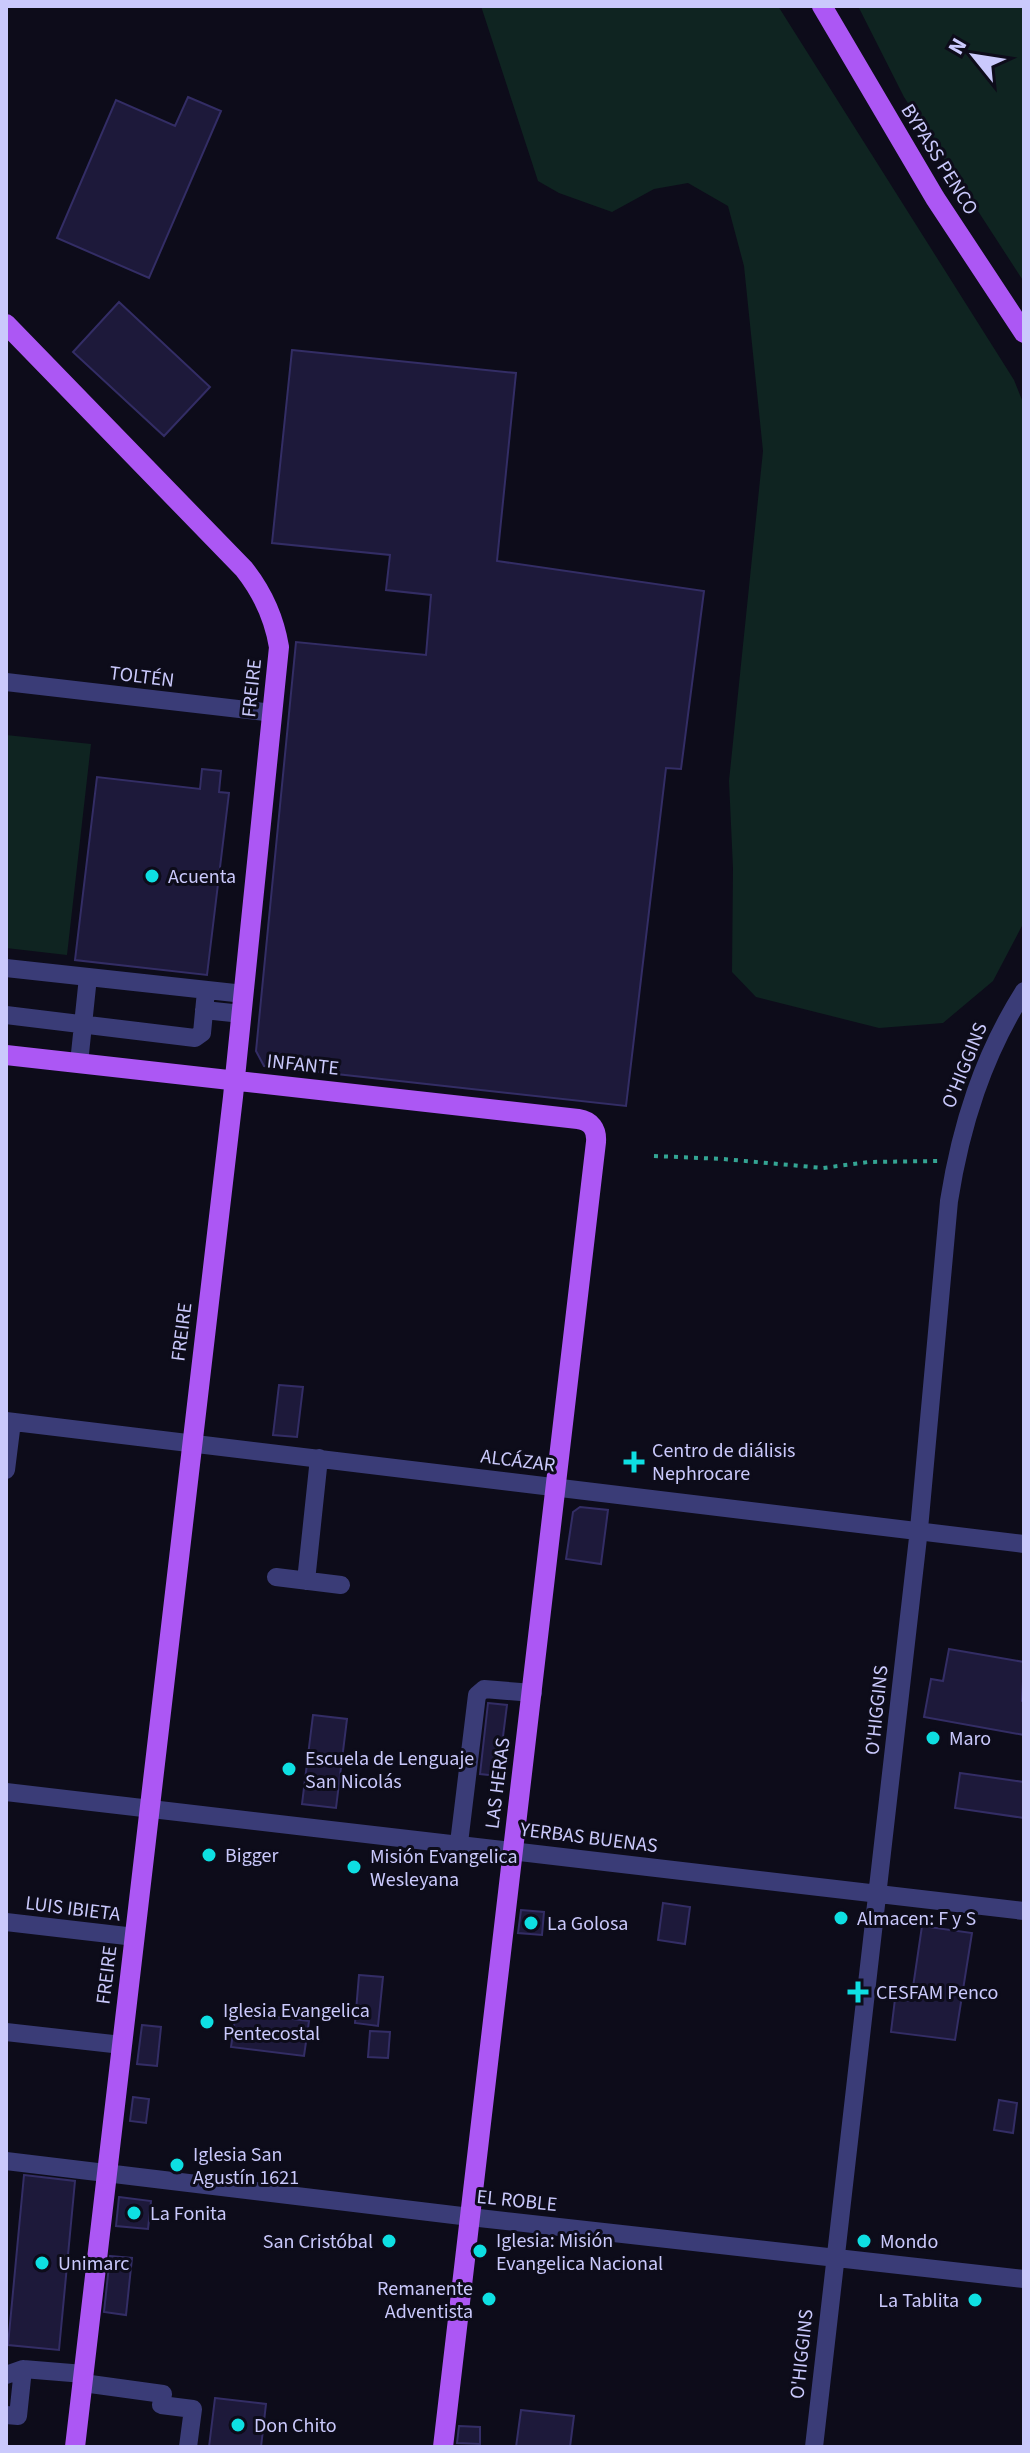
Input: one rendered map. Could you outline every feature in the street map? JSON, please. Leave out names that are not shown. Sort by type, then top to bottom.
[{"type":"main road","name":"BYPASS PENCO","points":[[822,6],[935,198],[1024,333]]},
{"type":"main road","name":"FREIRE","points":[[6,324],[256,583],[272,617],[279,647],[235,1081],[75,2447]]},
{"type":"main road","name":"INFANTE","points":[[6,1055],[578,1119],[592,1126]]},
{"type":"main road","name":"LAS HERAS","points":[[443,2447],[596,1142],[592,1126]]},
{"type":"street","name":"TOLTÉN","points":[[6,682],[273,713]]},
{"type":"street","points":[[6,968],[206,991],[243,1004]]},
{"type":"street","points":[[79,1063],[88,977]]},
{"type":"street","points":[[6,1015],[195,1038],[202,1033],[206,991]]},
{"type":"street","name":"O'HIGGINS","points":[[814,2447],[919,1529],[942,1264],[956,1161],[981,1073],[1024,991]]},
{"type":"street","points":[[204,1010],[243,1004]]},
{"type":"street","points":[[6,1470],[9,1421]]},
{"type":"street","name":"ALCÁZAR","points":[[9,1421],[1024,1544]]},
{"type":"street","points":[[306,1581],[319,1458]]},
{"type":"street","points":[[276,1577],[341,1585]]},
{"type":"street","points":[[459,1843],[477,1695],[484,1689],[533,1693]]},
{"type":"street","name":"YERBAS BUENAS","points":[[6,1792],[1024,1911]]},
{"type":"street","name":"LUIS IBIETA","points":[[6,1922],[135,1937]]},
{"type":"street","points":[[6,2032],[122,2045]]},
{"type":"street","name":"EL ROBLE","points":[[6,2161],[1024,2279]]},
{"type":"street","points":[[6,2415],[18,2416],[14,2372],[83,2379],[163,2394],[161,2405],[193,2409],[188,2447]]},
{"type":"path","points":[[654,1156],[823,1168],[868,1162],[956,1161]]},
{"type":"green space","points":[[481,6],[778,6],[1014,380],[1024,405],[1024,922],[993,981],[943,1023],[879,1028],[756,997],[732,972],[733,868],[729,781],[763,451],[744,266],[728,206],[688,183],[654,189],[612,212],[559,193],[538,181]]},
{"type":"green space","points":[[858,6],[1024,6],[1024,282],[904,97]]},
{"type":"green space","points":[[6,735],[91,744],[67,955],[6,948]]},
{"type":"building","points":[[188,97],[221,111],[149,278],[57,238],[116,100],[175,126]]},
{"type":"building","points":[[119,302],[210,387],[164,436],[73,352]]},
{"type":"building","points":[[292,350],[516,373],[497,561],[704,591],[681,769],[666,768],[626,1106],[264,1066],[256,1051],[296,642],[426,655],[431,595],[386,590],[390,555],[272,543]]},
{"type":"building","name":"Acuenta","points":[[202,769],[221,771],[219,792],[229,793],[207,975],[75,960],[97,777],[200,789]]},
{"type":"building","points":[[279,1385],[303,1387],[297,1437],[273,1435]]},
{"type":"building","points":[[580,1507],[608,1510],[601,1564],[566,1559],[573,1512]]},
{"type":"building","points":[[949,1649],[1024,1662],[1024,1735],[924,1717],[931,1679],[943,1681]]},
{"type":"building","points":[[488,1703],[507,1705],[498,1776],[480,1774]]},
{"type":"building","points":[[313,1715],[347,1719],[336,1808],[302,1804]]},
{"type":"building","points":[[960,1773],[1024,1782],[1024,1818],[955,1808]]},
{"type":"building","points":[[663,1903],[690,1907],[685,1944],[658,1940]]},
{"type":"building","name":"La Golosa","points":[[521,1910],[544,1912],[542,1935],[518,1933]]},
{"type":"building","points":[[922,1926],[972,1933],[955,2040],[891,2032],[895,1999],[911,2001]]},
{"type":"building","points":[[359,1975],[383,1977],[378,2026],[355,2023]]},
{"type":"building","points":[[236,2012],[309,2021],[304,2056],[231,2047]]},
{"type":"building","points":[[142,2025],[161,2027],[157,2066],[137,2064]]},
{"type":"building","points":[[370,2031],[390,2032],[388,2058],[368,2057]]},
{"type":"building","points":[[133,2097],[149,2099],[146,2123],[130,2121]]},
{"type":"building","points":[[999,2100],[1017,2103],[1013,2133],[994,2130]]},
{"type":"building","name":"Unimarc","points":[[24,2175],[75,2181],[59,2350],[8,2345]]},
{"type":"building","name":"La Fonita","points":[[119,2197],[151,2201],[148,2229],[116,2226]]},
{"type":"building","points":[[110,2256],[132,2258],[126,2315],[104,2312]]},
{"type":"building","name":"Don Chito","points":[[215,2398],[266,2404],[261,2447],[209,2447]]},
{"type":"building","points":[[521,2410],[574,2416],[570,2447],[516,2447]]},
{"type":"building","points":[[459,2426],[480,2427],[480,2444],[457,2443]]},
{"type":"place","name":"Acuenta","points":[[152,876]]},
{"type":"place","name":"Centro de diálisis Nephrocare","points":[[634,1462]]},
{"type":"place","name":"Maro","points":[[933,1738]]},
{"type":"place","name":"Escuela de Lenguaje San Nicolás","points":[[289,1769]]},
{"type":"place","name":"Bigger","points":[[209,1855]]},
{"type":"place","name":"Misión Evangelica Wesleyana","points":[[354,1867]]},
{"type":"place","name":"Almacen: F y S","points":[[841,1918]]},
{"type":"place","name":"La Golosa","points":[[531,1923]]},
{"type":"place","name":"CESFAM Penco","points":[[858,1992]]},
{"type":"place","name":"Iglesia Evangelica Pentecostal","points":[[207,2022]]},
{"type":"place","name":"Iglesia San Agustín 1621","points":[[177,2165]]},
{"type":"place","name":"La Fonita","points":[[134,2213]]},
{"type":"place","name":"San Cristóbal","points":[[389,2241]]},
{"type":"place","name":"Mondo","points":[[864,2241]]},
{"type":"place","name":"Iglesia: Misión Evangelica Nacional","points":[[480,2251]]},
{"type":"place","name":"Unimarc","points":[[42,2263]]},
{"type":"place","name":"Remanente Adventista","points":[[489,2299]]},
{"type":"place","name":"La Tablita","points":[[975,2300]]},
{"type":"place","name":"Don Chito","points":[[238,2425]]}]
